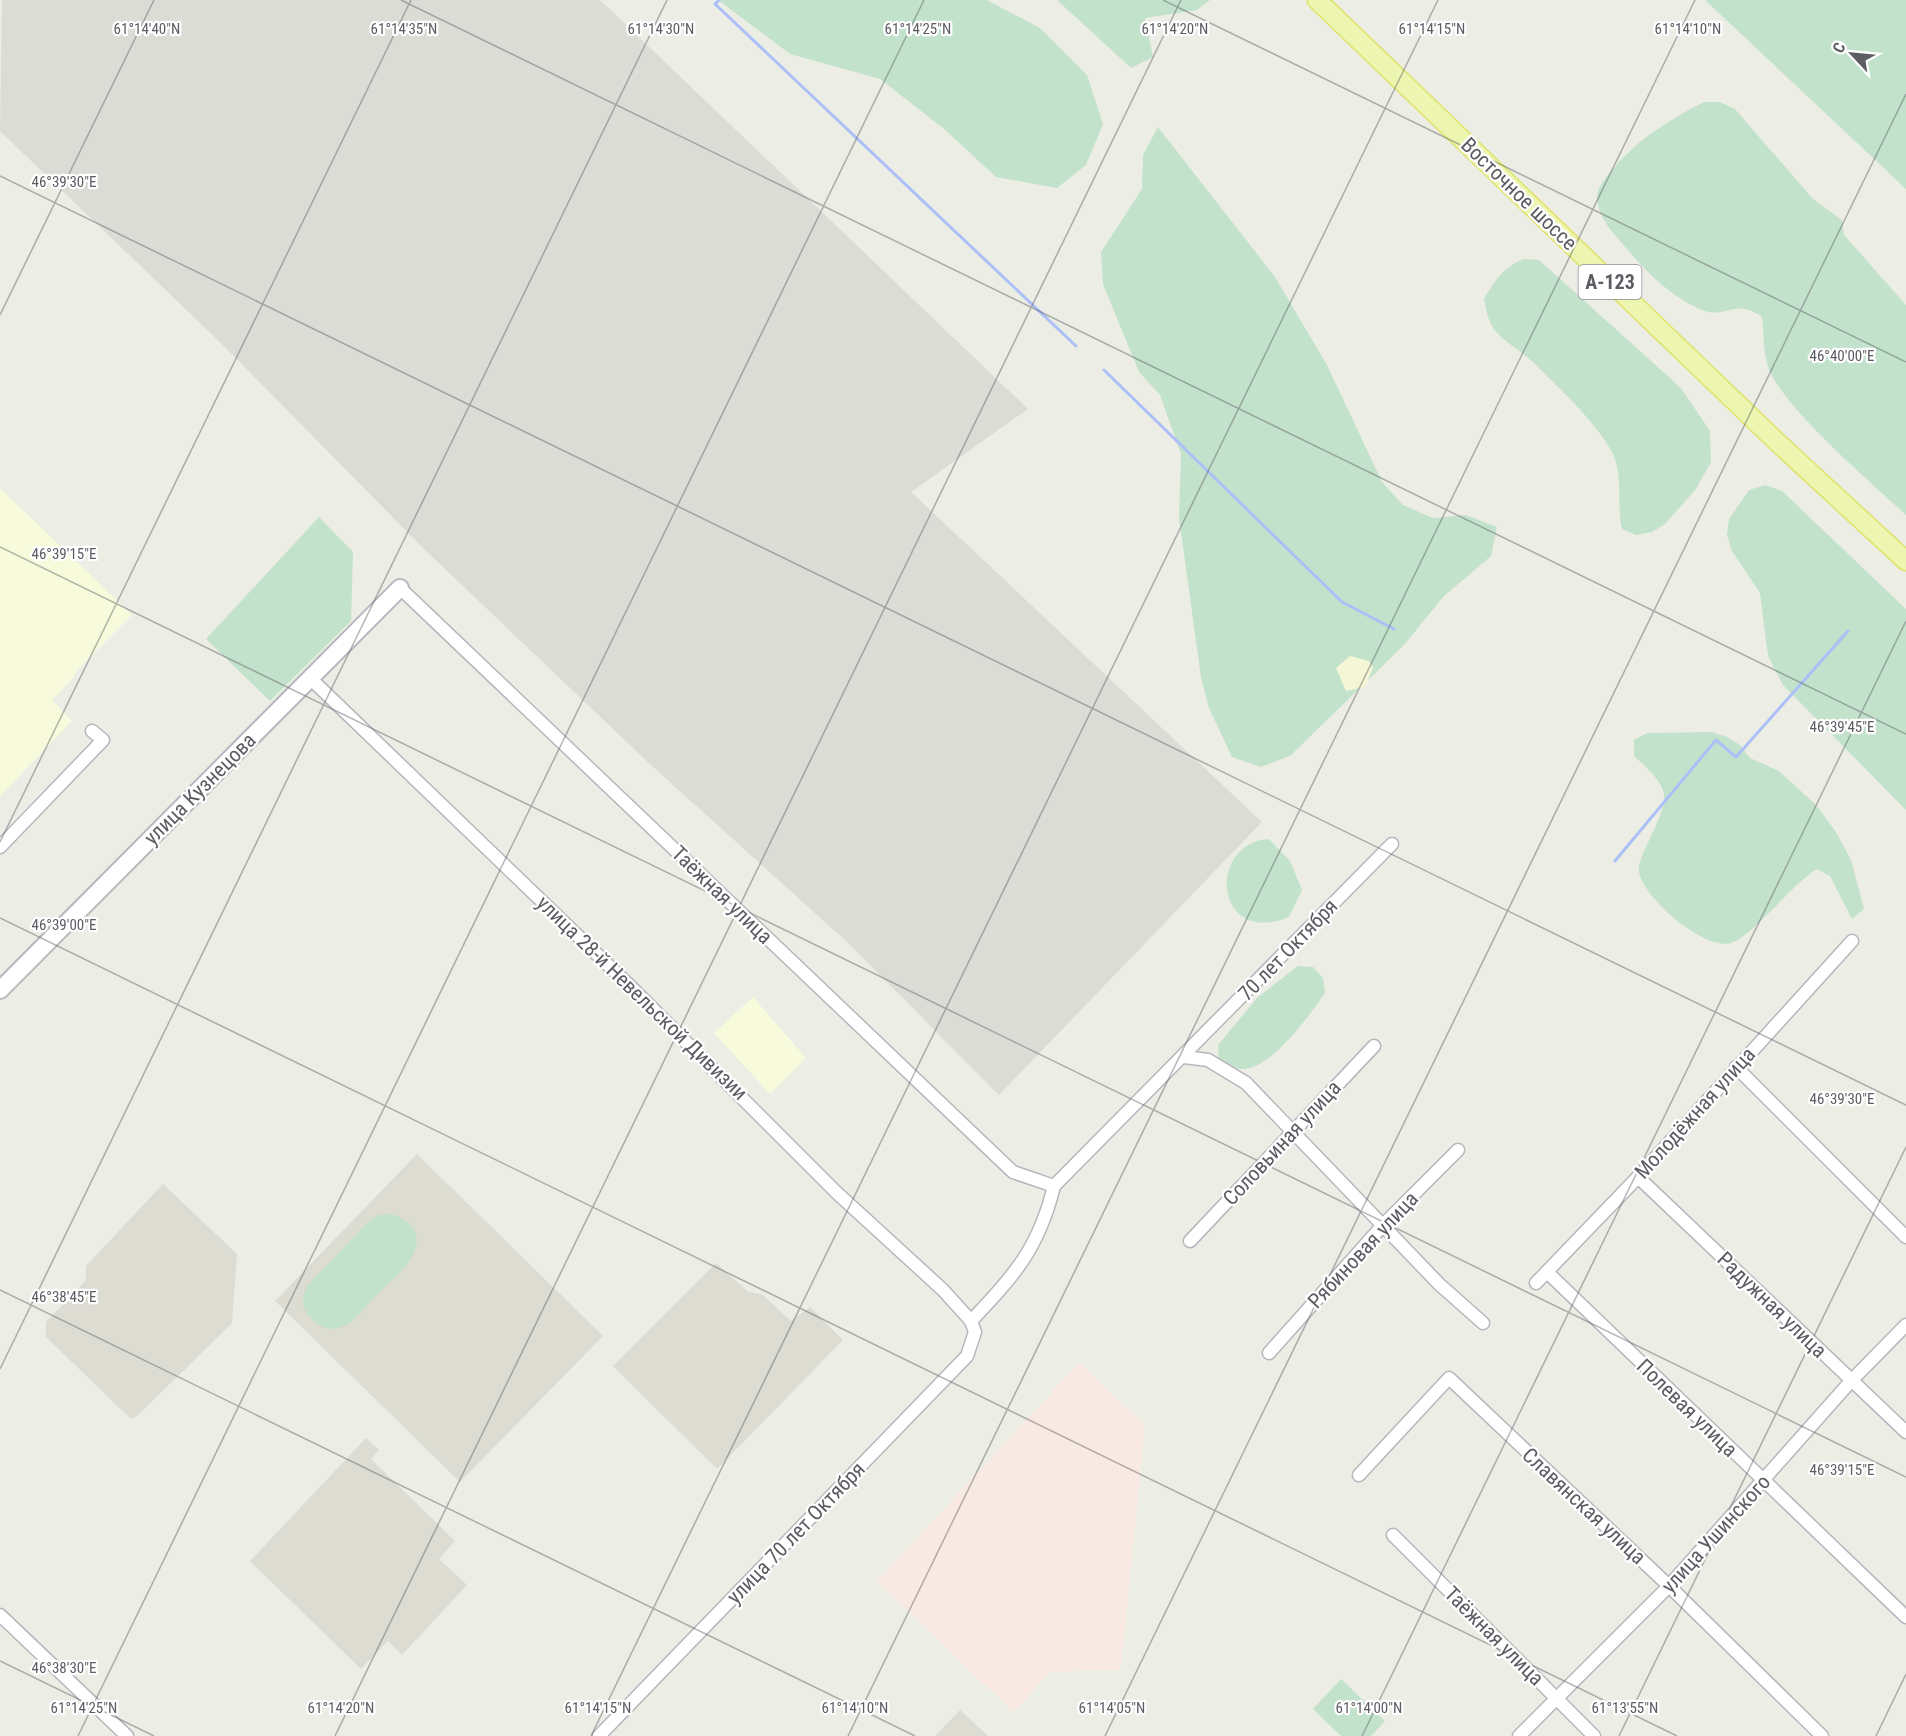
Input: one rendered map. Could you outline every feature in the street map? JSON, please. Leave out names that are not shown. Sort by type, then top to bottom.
[{"type":"main road","name":"Восточное шоссе","points":[[1317,0],[1768,433],[1906,561]]},
{"type":"street","name":"улица Кузнецова","points":[[0,990],[400,588]]},
{"type":"street","name":"Таёжная улица","points":[[400,588],[1013,1172],[1054,1186]]},
{"type":"street","name":"улица 28-й Невельской Дивизии","points":[[310,679],[634,990],[837,1193],[943,1290],[971,1321]]},
{"type":"street","points":[[0,847],[103,740],[92,731]]},
{"type":"street","name":"70 лет Октября","points":[[1054,1186],[1392,844]]},
{"type":"street","name":"Молодёжная улица","points":[[1536,1283],[1638,1177],[1852,941]]},
{"type":"street","name":"Соловьиная улица","points":[[1190,1241],[1374,1046]]},
{"type":"street","points":[[1184,1057],[1208,1060],[1228,1070],[1246,1083],[1439,1284],[1483,1323]]},
{"type":"street","points":[[1736,1067],[1906,1237]]},
{"type":"street","name":"Рябиновая улица","points":[[1269,1353],[1383,1226],[1458,1150]]},
{"type":"street","name":"Радужная улица","points":[[1638,1177],[1906,1432]]},
{"type":"street","points":[[971,1321],[1013,1277],[1045,1221],[1054,1186]]},
{"type":"street","name":"Полевая улица","points":[[1547,1272],[1906,1617]]},
{"type":"street","name":"улица 70 лет Октября","points":[[599,1736],[967,1356],[975,1332],[971,1321]]},
{"type":"street","name":"улица Ушинского","points":[[1519,1736],[1669,1587],[1851,1381],[1906,1325]]},
{"type":"street","name":"Славянская улица","points":[[1359,1475],[1449,1378],[1822,1736]]},
{"type":"street","name":"Таёжная улица","points":[[1393,1535],[1594,1736]]},
{"type":"street","points":[[0,1615],[127,1736]]},
{"type":"shaded area","points":[[2,0],[600,0],[1028,409],[911,492],[1262,822],[999,1095],[846,941],[652,766],[423,548],[225,347],[0,131]]},
{"type":"shaded area","points":[[718,0],[987,0],[1040,28],[1087,75],[1103,124],[1086,165],[1057,188],[996,177],[943,128],[880,79],[790,54]]},
{"type":"shaded area","points":[[1057,0],[1210,0],[1197,10],[1145,18],[1153,57],[1131,68]]},
{"type":"shaded area","points":[[1705,0],[1906,0],[1906,189]]},
{"type":"shaded area","points":[[1704,102],[1720,102],[1735,109],[1813,199],[1842,220],[1844,235],[1906,305],[1906,515],[1850,464],[1788,399],[1774,379],[1767,363],[1762,317],[1745,309],[1710,312],[1681,299],[1644,268],[1603,219],[1597,196],[1601,185],[1613,169],[1633,148],[1655,131]]},
{"type":"shaded area","points":[[1158,127],[1275,277],[1327,365],[1382,482],[1403,505],[1433,518],[1466,515],[1497,527],[1491,556],[1444,596],[1404,645],[1290,756],[1261,767],[1232,757],[1209,708],[1201,677],[1179,518],[1181,454],[1160,395],[1139,372],[1103,284],[1101,252],[1142,189],[1143,155]]},
{"type":"shaded area","points":[[1523,259],[1539,260],[1681,388],[1710,431],[1711,462],[1696,489],[1665,524],[1652,532],[1636,535],[1622,529],[1618,470],[1605,440],[1564,393],[1533,362],[1503,338],[1490,322],[1484,299],[1500,275]]},
{"type":"shaded area","points":[[1765,485],[1782,491],[1906,609],[1906,810],[1783,685],[1768,656],[1760,593],[1732,551],[1727,535],[1729,519],[1749,490]]},
{"type":"shaded area","points":[[0,488],[132,615],[76,671],[74,677],[52,700],[72,721],[0,796]]},
{"type":"shaded area","points":[[319,517],[353,552],[351,621],[270,701],[206,639]]},
{"type":"shaded area","points":[[1712,732],[1740,745],[1750,758],[1779,771],[1816,805],[1836,832],[1851,860],[1864,909],[1852,919],[1830,876],[1817,869],[1750,931],[1731,943],[1706,939],[1692,931],[1663,908],[1651,895],[1643,883],[1639,865],[1660,816],[1664,797],[1657,779],[1634,756],[1634,740],[1647,733]]},
{"type":"shaded area","points":[[1269,839],[1290,861],[1302,890],[1289,917],[1264,923],[1245,918],[1233,907],[1227,891],[1228,874],[1235,857],[1249,845]]},
{"type":"shaded area","points":[[1298,966],[1313,967],[1323,978],[1325,993],[1301,1025],[1271,1056],[1250,1068],[1237,1068],[1219,1061],[1218,1045],[1257,998]]},
{"type":"shaded area","points":[[753,997],[806,1058],[770,1094],[714,1033]]},
{"type":"shaded area","points":[[417,1154],[603,1336],[460,1482],[275,1301]]},
{"type":"shaded area","points":[[163,1184],[237,1254],[232,1323],[135,1418],[130,1418],[46,1337],[46,1322],[86,1280],[86,1266]]},
{"type":"shaded area","points":[[390,1214],[403,1219],[413,1228],[417,1238],[412,1257],[406,1266],[346,1325],[327,1328],[319,1325],[306,1313],[303,1298],[307,1286],[368,1222],[378,1215]]},
{"type":"shaded area","points":[[716,1263],[747,1291],[763,1295],[791,1321],[810,1307],[843,1340],[717,1469],[613,1366]]},
{"type":"shaded area","points":[[1079,1363],[1145,1425],[1121,1669],[1051,1672],[1013,1712],[877,1581]]},
{"type":"shaded area","points":[[366,1438],[379,1450],[371,1459],[455,1541],[439,1559],[467,1585],[402,1655],[388,1641],[361,1669],[250,1561]]},
{"type":"shaded area","points":[[1341,1679],[1385,1721],[1371,1736],[1341,1736],[1313,1709]]},
{"type":"shaded area","points":[[960,1710],[988,1736],[935,1736]]},
{"type":"sand","points":[[1350,656],[1369,661],[1373,668],[1365,687],[1346,691],[1336,668]]},
{"type":"waterway","points":[[719,0],[715,4],[1076,346]]},
{"type":"waterway","points":[[1104,370],[1342,602],[1394,629]]},
{"type":"waterway","points":[[1615,861],[1716,740],[1736,757],[1848,631]]}]
